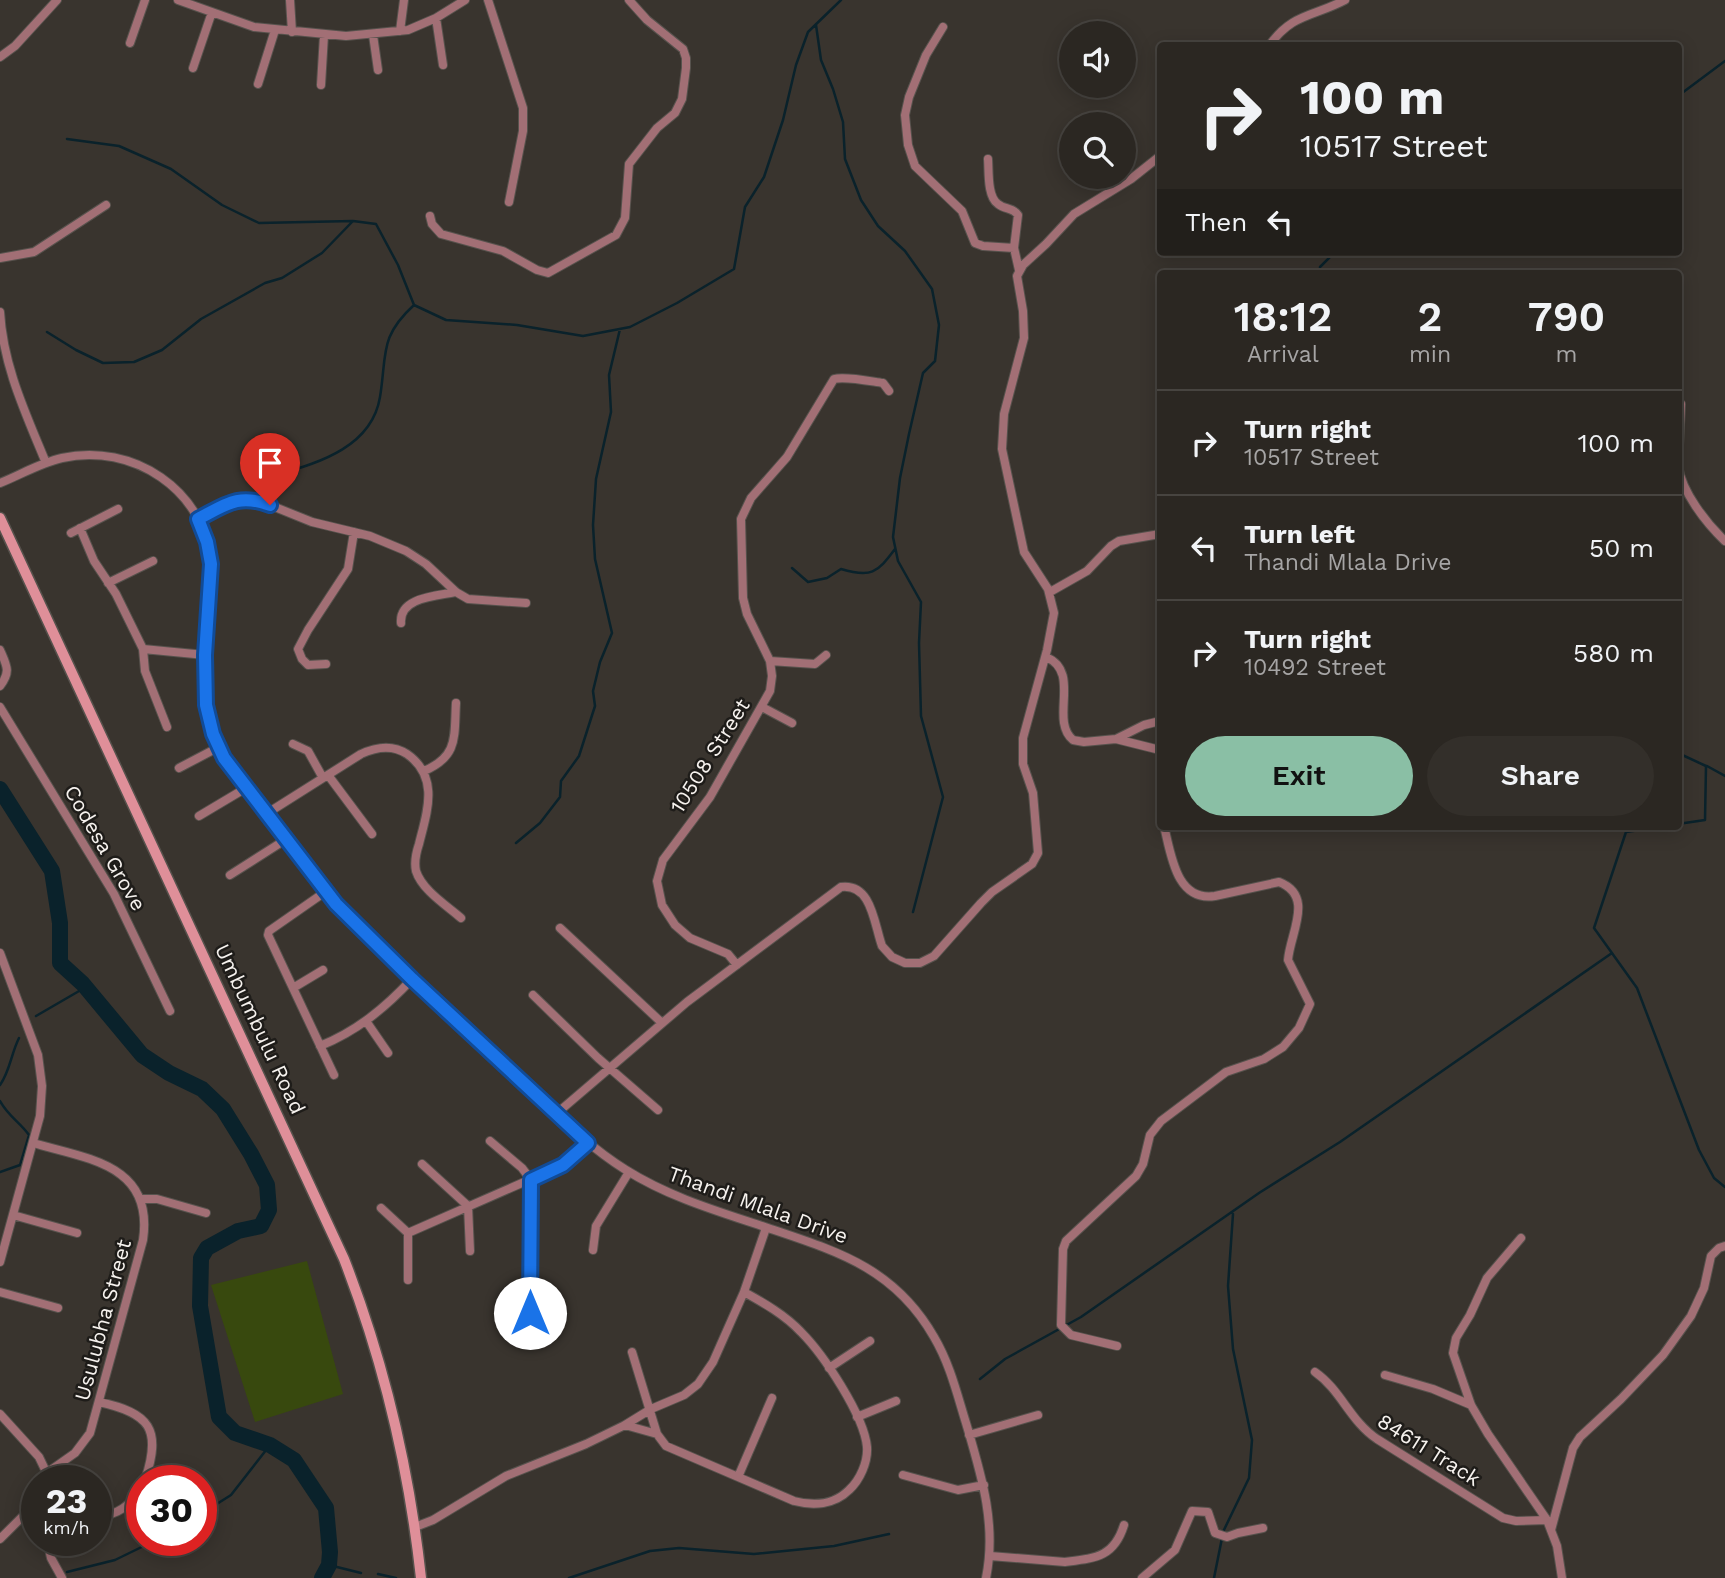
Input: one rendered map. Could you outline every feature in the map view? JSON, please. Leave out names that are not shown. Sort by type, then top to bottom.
[{"type":"main road","name":"Umbumbulu Road","points":[[0,518],[344,1259],[377,1351],[405,1469],[421,1578]]},
{"type":"street","points":[[0,57],[15,46],[57,0]]},
{"type":"street","points":[[130,43],[145,0]]},
{"type":"street","points":[[178,0],[254,27],[324,35],[373,35],[400,31],[436,18],[465,0]]},
{"type":"street","points":[[290,0],[292,32]]},
{"type":"street","points":[[400,31],[404,0]]},
{"type":"street","points":[[488,0],[523,108],[523,131],[509,202]]},
{"type":"street","points":[[429,216],[441,234],[503,251],[537,270],[548,273],[616,235],[625,218],[629,164],[657,128],[675,113],[682,99],[686,68],[686,58],[678,44],[647,20],[629,0]]},
{"type":"street","points":[[1272,42],[1292,21],[1345,0]]},
{"type":"street","points":[[193,68],[212,12]]},
{"type":"street","points":[[436,18],[443,65]]},
{"type":"street","points":[[943,27],[926,55],[909,97],[905,116],[911,158],[925,176],[961,211],[975,243],[1014,248]]},
{"type":"street","points":[[258,84],[275,30]]},
{"type":"street","points":[[321,85],[324,35]]},
{"type":"street","points":[[373,35],[378,70]]},
{"type":"street","points":[[1019,270],[1074,214],[1131,179],[1157,158]]},
{"type":"street","points":[[556,1114],[661,1023],[836,889],[847,886],[859,889],[870,907],[882,946],[892,957],[905,963],[920,963],[941,951],[981,903],[1004,883],[1026,870],[1035,859],[1038,843],[1033,793],[1023,764],[1023,738],[1046,657],[1055,613],[1050,592],[1024,552],[1002,449],[1004,414],[1024,338],[1023,311],[1014,248],[1018,215],[1015,210],[999,206],[993,199],[988,159]]},
{"type":"street","points":[[0,258],[34,252],[106,205]]},
{"type":"street","points":[[0,312],[1,335],[7,362],[46,463]]},
{"type":"street","points":[[826,655],[816,664],[770,661],[747,614],[743,598],[740,527],[743,511],[757,490],[786,457],[834,379],[843,377],[859,382],[883,383],[889,391]]},
{"type":"street","name":"Thandi Mlala Drive","points":[[0,484],[58,459],[102,454],[128,460],[168,482],[187,501],[207,542],[211,564],[205,655],[206,705],[219,747],[246,788],[325,892],[412,979],[556,1114],[588,1143],[629,1172],[676,1196],[821,1245],[854,1259],[885,1279],[908,1300],[929,1327],[942,1350],[984,1485],[990,1526],[990,1556],[986,1578]]},
{"type":"street","points":[[1682,480],[1697,505],[1725,541]]},
{"type":"street","points":[[198,519],[228,503],[246,498],[256,499],[312,522],[382,540],[417,558],[456,593],[477,601],[526,603]]},
{"type":"street","points":[[71,533],[118,509]]},
{"type":"street","points":[[80,528],[94,561],[121,602],[143,649],[145,671],[167,727]]},
{"type":"street","points":[[326,664],[308,665],[298,649],[348,569],[354,532]]},
{"type":"street","points":[[1050,592],[1087,571],[1119,541],[1157,535]]},
{"type":"street","points":[[108,583],[153,561]]},
{"type":"street","points":[[401,623],[402,612],[408,605],[456,593]]},
{"type":"street","points":[[143,649],[205,655]]},
{"type":"street","points":[[0,650],[9,671],[0,686]]},
{"type":"street","points":[[1046,657],[1054,660],[1062,671],[1064,723],[1069,737],[1077,742],[1116,739],[1157,749]]},
{"type":"street","name":"10508 Street","points":[[737,965],[729,954],[690,938],[675,925],[662,905],[657,881],[663,859],[710,797],[762,707],[772,683],[770,661]]},
{"type":"street","points":[[424,771],[442,762],[451,751],[456,702]]},
{"type":"street","name":"Codesa Grove","points":[[0,707],[114,894],[170,1011]]},
{"type":"street","points":[[762,707],[792,723]]},
{"type":"street","points":[[1116,739],[1157,722]]},
{"type":"street","points":[[293,744],[308,751],[372,834]]},
{"type":"street","points":[[179,768],[219,747]]},
{"type":"street","points":[[266,814],[361,754],[384,747],[407,754],[424,771],[428,782],[429,804],[416,854],[416,868],[429,890],[461,918]]},
{"type":"street","points":[[199,816],[246,788]]},
{"type":"street","points":[[1117,1346],[1071,1335],[1061,1325],[1063,1249],[1066,1241],[1136,1176],[1143,1164],[1150,1135],[1161,1121],[1226,1072],[1264,1059],[1283,1047],[1299,1028],[1310,1004],[1288,960],[1297,924],[1299,902],[1293,890],[1287,885],[1272,882],[1215,897],[1197,895],[1184,886],[1179,878],[1165,830]]},
{"type":"street","points":[[230,875],[285,840]]},
{"type":"street","points":[[325,892],[268,932],[334,1075]]},
{"type":"street","points":[[560,928],[661,1023]]},
{"type":"street","points":[[0,953],[38,1055],[42,1101],[0,1262]]},
{"type":"street","points":[[293,988],[323,970]]},
{"type":"street","points":[[320,1046],[348,1034],[366,1021],[412,979]]},
{"type":"street","points":[[533,995],[658,1110]]},
{"type":"street","points":[[366,1021],[388,1053]]},
{"type":"street","points":[[491,1141],[522,1168],[531,1180],[530,1313]]},
{"type":"street","points":[[33,1143],[112,1167],[128,1180],[141,1199],[157,1199],[206,1213]]},
{"type":"street","points":[[408,1233],[563,1165],[588,1143]]},
{"type":"street","points":[[422,1164],[468,1206],[470,1251]]},
{"type":"street","points":[[593,1250],[596,1226],[629,1172]]},
{"type":"street","name":"Usulubha Street","points":[[61,1465],[86,1440],[99,1402],[143,1240],[145,1217],[141,1199]]},
{"type":"street","points":[[381,1208],[408,1233],[408,1280]]},
{"type":"street","points":[[13,1215],[77,1233]]},
{"type":"street","points":[[415,1527],[433,1520],[515,1471],[625,1426],[651,1409],[684,1395],[704,1378],[744,1292],[766,1228]]},
{"type":"street","points":[[1521,1238],[1487,1278],[1454,1344],[1454,1361],[1471,1405],[1547,1520],[1562,1578]]},
{"type":"street","points":[[1551,1530],[1573,1448],[1580,1437],[1663,1355],[1691,1316],[1704,1288],[1711,1256],[1725,1246]]},
{"type":"street","points":[[0,1292],[58,1308]]},
{"type":"street","points":[[632,1352],[657,1434],[666,1446],[803,1504],[821,1504],[839,1497],[852,1487],[866,1459],[865,1439],[857,1417],[830,1368],[793,1324],[744,1292]]},
{"type":"street","points":[[830,1368],[870,1341]]},
{"type":"street","name":"84611 Track","points":[[1315,1372],[1334,1387],[1362,1428],[1377,1439],[1503,1518],[1516,1521],[1547,1520]]},
{"type":"street","points":[[1385,1375],[1433,1389],[1471,1405]]},
{"type":"street","points":[[738,1477],[772,1398]]},
{"type":"street","points":[[857,1417],[896,1401]]},
{"type":"street","points":[[99,1402],[134,1412],[147,1424],[152,1444],[148,1465]]},
{"type":"street","points":[[0,1414],[43,1465]]},
{"type":"street","points":[[969,1435],[1038,1415]]},
{"type":"street","points":[[625,1426],[657,1434]]},
{"type":"street","points":[[903,1475],[950,1489],[984,1485]]},
{"type":"street","points":[[1142,1578],[1175,1550],[1192,1511],[1208,1512],[1215,1532],[1227,1538],[1238,1532],[1263,1528]]},
{"type":"street","points":[[0,1539],[21,1518]]},
{"type":"street","points":[[990,1556],[1076,1561],[1111,1549],[1124,1525]]},
{"type":"street","points":[[51,1556],[62,1578]]},
{"type":"green space","points":[[307,1261],[343,1394],[255,1422],[211,1285]]},
{"type":"waterway","points":[[67,139],[119,146],[171,169],[222,205],[259,223],[353,221],[376,224],[398,265],[414,305],[446,320],[517,325],[583,336],[630,327],[734,269],[745,207],[764,177],[808,32],[841,0]]},
{"type":"waterway","points":[[816,25],[821,60],[843,122],[845,159],[861,200],[878,226],[905,251],[932,289],[939,325],[935,361],[923,373],[909,434],[900,478],[893,537],[898,561],[921,602],[921,716],[943,797],[913,912]]},
{"type":"waterway","points":[[1682,93],[1725,61]]},
{"type":"waterway","points":[[47,332],[103,363],[134,362],[162,350],[201,319],[265,283],[282,278],[322,253],[352,222]]},
{"type":"waterway","points":[[1320,270],[1331,256]]},
{"type":"waterway","points":[[280,474],[328,457],[356,440],[367,428],[380,397],[386,347],[395,327],[414,305]]},
{"type":"waterway","points":[[516,843],[540,823],[560,797],[561,781],[579,756],[595,706],[593,691],[600,662],[612,633],[595,559],[593,525],[596,479],[611,412],[609,375],[620,329]]},
{"type":"waterway","points":[[792,568],[808,582],[827,578],[841,569],[867,573],[883,564],[895,549]]},
{"type":"waterway","points":[[1682,755],[1706,766],[1705,820],[1682,823]]},
{"type":"waterway","points":[[1707,766],[1725,776]]},
{"type":"waterway","points":[[0,789],[52,871],[60,923],[60,963],[83,984],[142,1055],[169,1073],[202,1089],[223,1109],[267,1185],[269,1210],[261,1226],[238,1231],[207,1248],[201,1258],[200,1306],[219,1417],[235,1433],[270,1445],[294,1460],[326,1508],[330,1552],[329,1565],[322,1578]]},
{"type":"waterway","points":[[1640,830],[1626,832],[1594,928],[1637,988],[1699,1150],[1714,1178],[1725,1187]]},
{"type":"waterway","points":[[980,1379],[1005,1359],[1081,1317],[1612,953]]},
{"type":"waterway","points":[[36,1016],[86,987]]},
{"type":"waterway","points":[[0,1085],[19,1038]]},
{"type":"waterway","points":[[0,1101],[29,1135],[20,1165],[0,1172]]},
{"type":"waterway","points":[[1222,1534],[1249,1478],[1252,1440],[1233,1349],[1228,1286],[1233,1214]]},
{"type":"waterway","points":[[217,1504],[231,1495],[270,1445]]},
{"type":"waterway","points":[[569,1578],[650,1551],[679,1548],[754,1554],[834,1546],[889,1534]]},
{"type":"waterway","points":[[1214,1578],[1222,1538]]},
{"type":"waterway","points":[[67,1572],[126,1555]]},
{"type":"waterway","points":[[329,1565],[361,1573]]},
{"type":"waterway","points":[[378,1574],[396,1578]]},
{"type":"route","points":[[270,505],[256,499],[238,499],[198,519],[204,531],[211,564],[204,693],[213,734],[224,758],[336,904],[412,979],[588,1143],[563,1165],[531,1180],[530,1313]]}]
